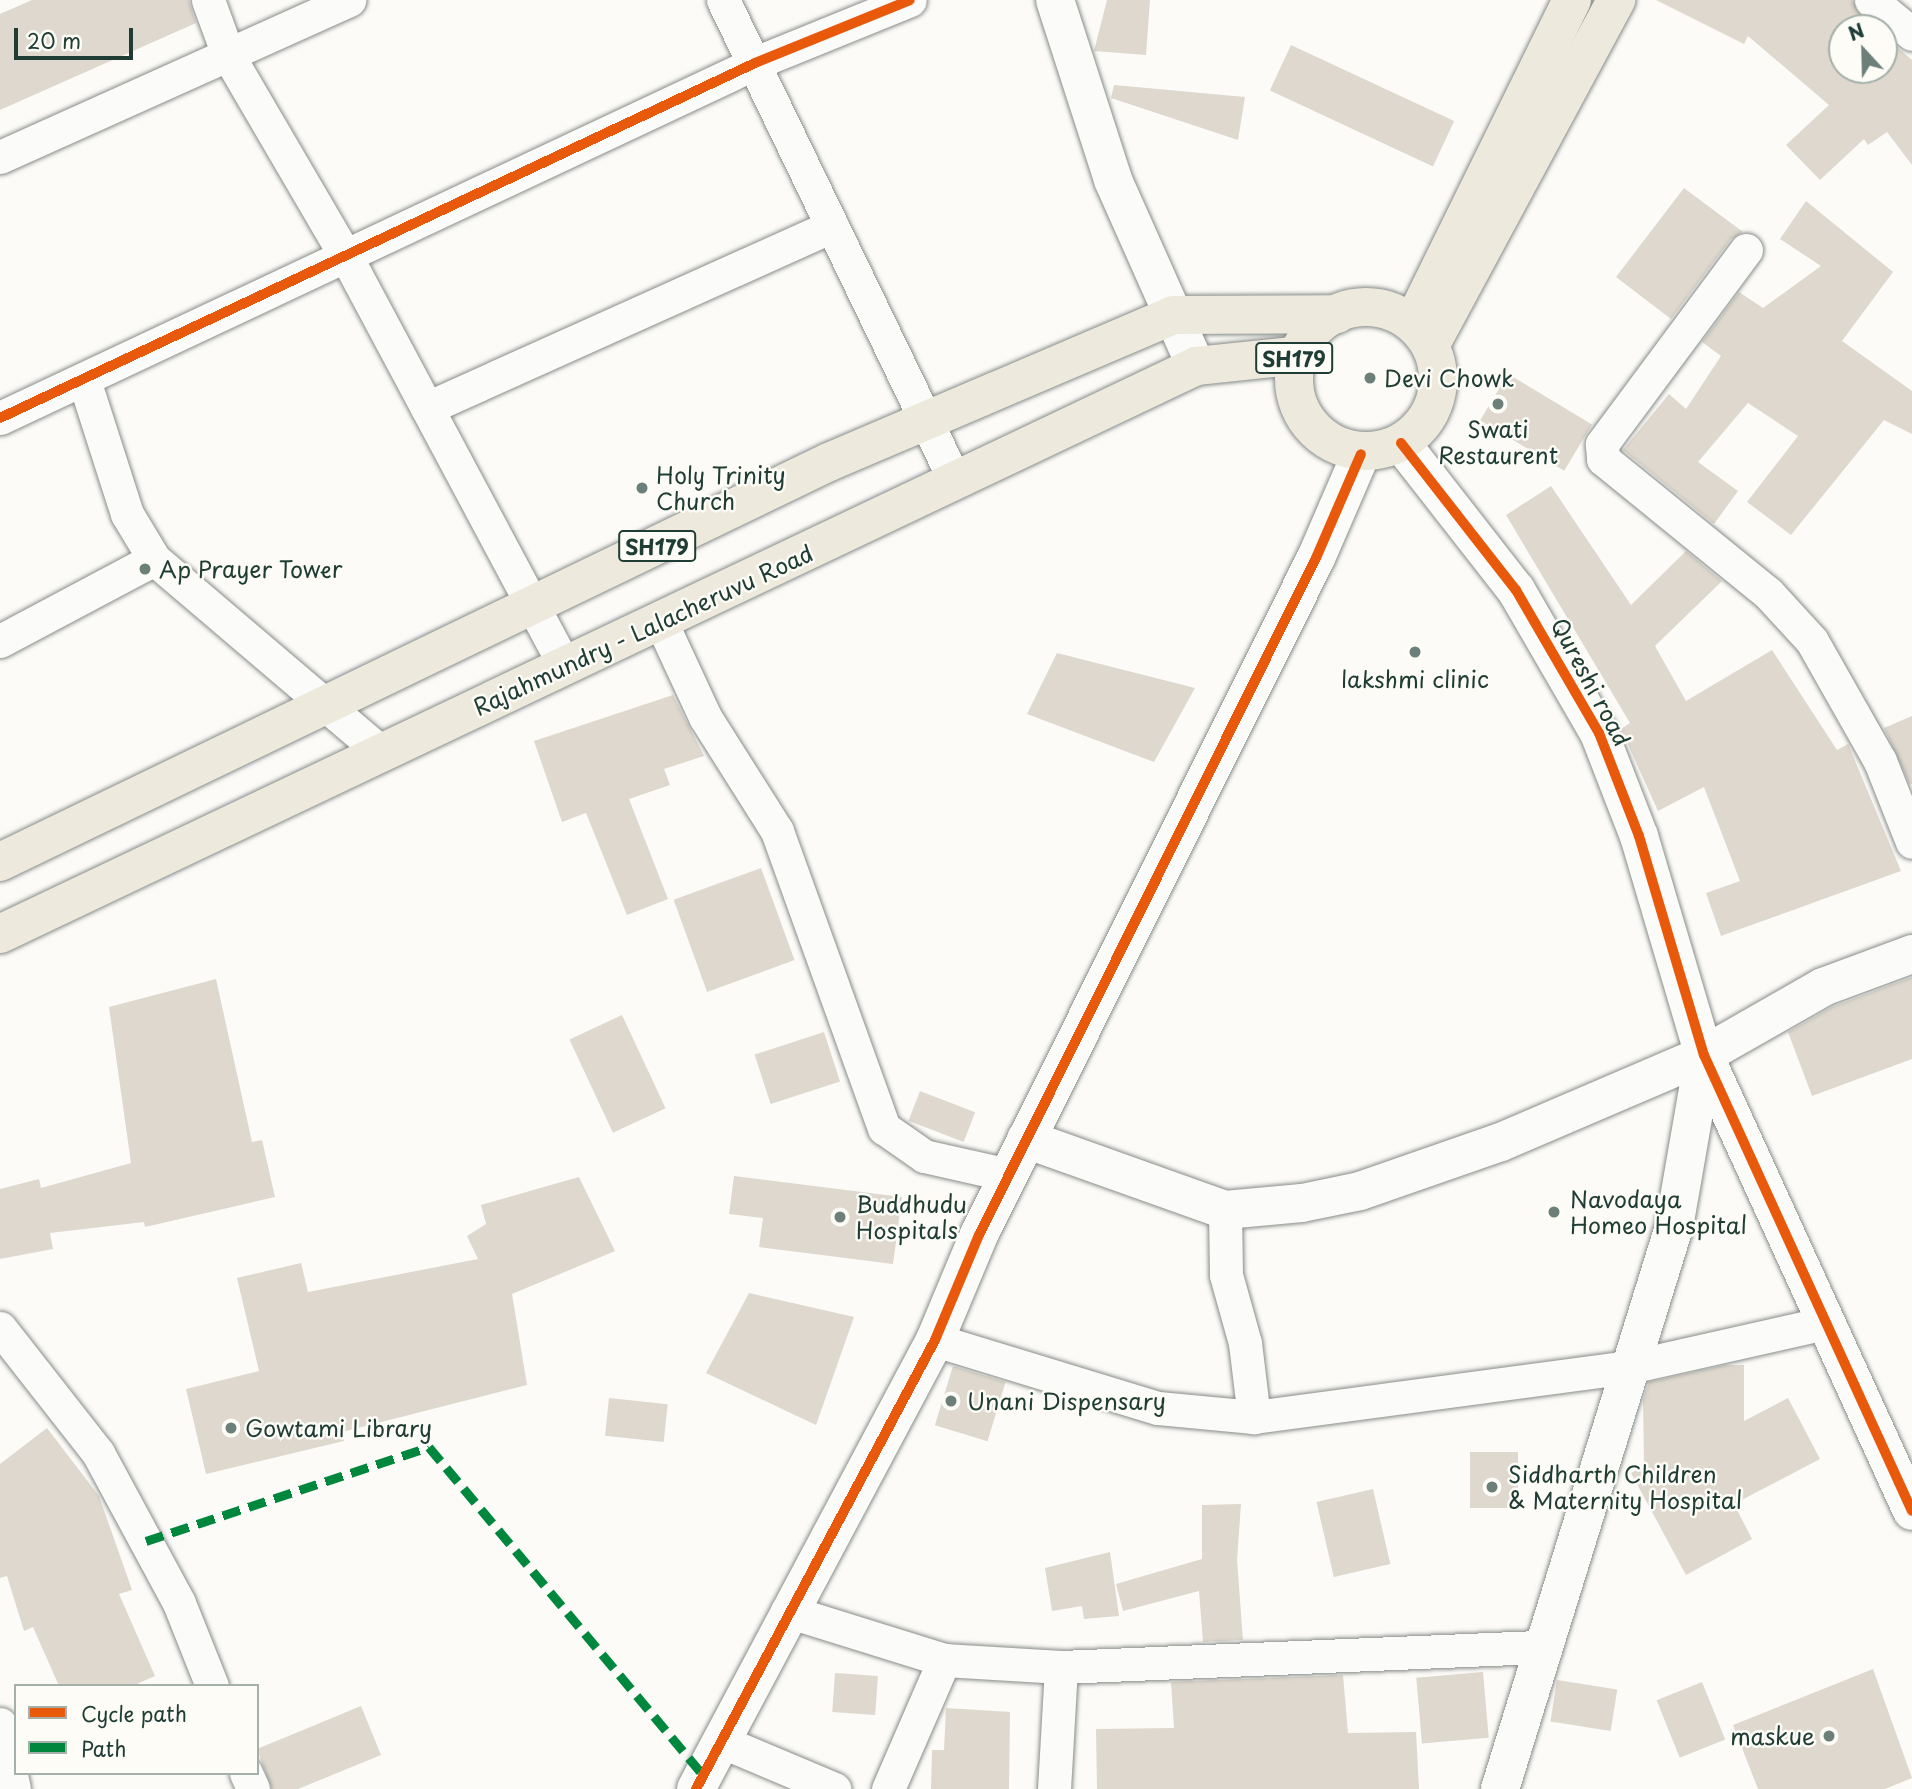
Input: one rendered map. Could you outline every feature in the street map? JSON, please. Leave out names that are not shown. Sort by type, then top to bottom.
[{"type":"main road","points":[[1361,454],[1401,443],[1423,425],[1436,399],[1439,372],[1422,334],[1573,0]]},
{"type":"main road","points":[[1422,334],[1616,0]]},
{"type":"main road","name":"SH179","points":[[0,862],[926,421],[1173,315],[1337,314],[1380,310],[1422,334]]},
{"type":"main road","name":"SH179","points":[[1337,314],[1293,356],[1303,414],[1321,435],[1361,454]]},
{"type":"main road","name":"Rajahmundry - Lalacheruvu Road","points":[[0,934],[1196,366],[1293,356]]},
{"type":"street","points":[[208,0],[228,55],[348,260],[565,667]]},
{"type":"street","points":[[0,157],[349,0]]},
{"type":"street","points":[[723,0],[955,481]]},
{"type":"street","points":[[0,418],[348,260],[755,63],[910,0]]},
{"type":"street","points":[[1055,0],[1113,180],[1196,366]]},
{"type":"street","points":[[1871,0],[1912,34]]},
{"type":"street","points":[[427,408],[832,226]]},
{"type":"street","points":[[1746,250],[1602,444],[1603,459],[1768,593],[1812,641],[1880,761],[1912,842]]},
{"type":"street","points":[[84,380],[127,514],[154,559],[382,753]]},
{"type":"street","name":"Qureshi road","points":[[1401,443],[1516,590],[1600,733],[1639,836],[1703,1055],[1912,1511]]},
{"type":"street","points":[[696,1789],[723,1742],[787,1611],[935,1340],[1008,1175],[1316,558],[1361,454]]},
{"type":"street","points":[[0,641],[154,559]]},
{"type":"street","points":[[661,622],[705,717],[777,831],[884,1128],[924,1156],[1008,1175]]},
{"type":"street","points":[[1026,1139],[1226,1210],[1360,1191],[1501,1142],[1703,1055],[1823,987],[1912,954]]},
{"type":"street","points":[[1500,1789],[1634,1366],[1674,1227],[1703,1055]]},
{"type":"street","points":[[1226,1210],[1226,1275],[1245,1343],[1254,1417]]},
{"type":"street","points":[[935,1340],[1158,1408],[1254,1417],[1634,1366],[1825,1322]]},
{"type":"street","points":[[0,1328],[98,1453],[179,1603],[211,1684]]},
{"type":"street","points":[[787,1611],[944,1660],[1061,1667],[1544,1647]]},
{"type":"street","points":[[888,1789],[944,1660]]},
{"type":"street","points":[[1054,1789],[1061,1667]]},
{"type":"street","points":[[0,1724],[14,1789]]},
{"type":"street","points":[[723,1742],[834,1789]]},
{"type":"building","points":[[32,0],[189,0],[196,23],[0,110],[0,14]]},
{"type":"building","points":[[1107,0],[1150,0],[1146,55],[1094,51]]},
{"type":"building","points":[[1656,0],[1852,0],[1864,14],[1828,14],[1828,84],[1898,84],[1898,48],[1912,60],[1912,165],[1887,132],[1868,145],[1864,139],[1820,180],[1786,145],[1829,105],[1748,36],[1744,44]]},
{"type":"building","points":[[1291,45],[1454,121],[1433,166],[1270,90]]},
{"type":"building","points":[[1114,85],[1245,97],[1238,140],[1111,98]]},
{"type":"building","points":[[1684,188],[1743,232],[1731,239],[1671,319],[1616,277]]},
{"type":"building","points":[[1806,201],[1893,272],[1842,341],[1912,391],[1912,434],[1884,420],[1791,535],[1747,502],[1798,436],[1748,403],[1698,462],[1738,491],[1714,524],[1623,450],[1669,394],[1686,409],[1721,356],[1702,342],[1739,292],[1763,308],[1821,266],[1780,239]]},
{"type":"building","points":[[1508,374],[1592,424],[1564,471],[1480,420]]},
{"type":"building","points":[[1551,486],[1631,605],[1686,551],[1722,581],[1655,646],[1686,701],[1772,650],[1837,750],[1848,744],[1901,871],[1721,936],[1706,893],[1740,881],[1704,787],[1658,811],[1621,729],[1630,723],[1506,515]]},
{"type":"building","points":[[1057,653],[1195,688],[1154,762],[1027,714]]},
{"type":"building","points":[[673,695],[704,756],[664,769],[670,785],[629,799],[668,899],[627,915],[586,813],[562,822],[534,741]]},
{"type":"building","points":[[1912,716],[1912,784],[1910,785],[1884,728]]},
{"type":"building","points":[[761,868],[795,960],[707,992],[674,900]]},
{"type":"building","points":[[1912,977],[1912,1059],[1812,1096],[1788,1032],[1832,1007]]},
{"type":"building","points":[[216,979],[252,1142],[262,1140],[275,1197],[145,1227],[144,1222],[50,1233],[53,1249],[0,1259],[0,1189],[39,1179],[41,1188],[131,1163],[109,1007]]},
{"type":"building","points":[[622,1015],[666,1108],[613,1133],[569,1040]]},
{"type":"building","points":[[824,1032],[840,1081],[771,1104],[755,1055]]},
{"type":"building","points":[[920,1091],[975,1112],[964,1142],[909,1121]]},
{"type":"building","points":[[734,1176],[902,1197],[893,1264],[759,1247],[763,1218],[729,1214]]},
{"type":"building","points":[[579,1177],[615,1251],[512,1294],[527,1385],[342,1432],[344,1441],[206,1474],[186,1389],[259,1371],[237,1278],[301,1263],[308,1292],[478,1259],[467,1236],[486,1224],[481,1205]]},
{"type":"building","points":[[749,1293],[854,1317],[816,1425],[706,1373]]},
{"type":"building","points":[[1725,1365],[1744,1365],[1744,1421],[1788,1398],[1820,1459],[1734,1504],[1752,1539],[1686,1575],[1631,1473],[1644,1466],[1643,1400],[1649,1382]]},
{"type":"building","points":[[953,1366],[1006,1382],[987,1441],[935,1425]]},
{"type":"building","points":[[609,1398],[668,1404],[664,1442],[605,1436]]},
{"type":"building","points":[[47,1428],[99,1496],[132,1590],[119,1594],[155,1676],[137,1684],[58,1684],[33,1627],[24,1631],[7,1576],[0,1578],[0,1464]]},
{"type":"building","points":[[1470,1452],[1518,1452],[1518,1508],[1470,1508]]},
{"type":"building","points":[[1373,1489],[1390,1564],[1334,1577],[1316,1502]]},
{"type":"building","points":[[1241,1504],[1237,1560],[1243,1640],[1203,1642],[1199,1591],[1123,1611],[1116,1584],[1202,1559],[1202,1505]]},
{"type":"building","points":[[1110,1552],[1119,1616],[1084,1619],[1082,1606],[1052,1611],[1045,1568]]},
{"type":"building","name":"maskue","points":[[1873,1669],[1912,1778],[1885,1789],[1758,1789],[1733,1725]]},
{"type":"building","points":[[1483,1672],[1489,1738],[1422,1744],[1416,1678]]},
{"type":"building","points":[[835,1673],[878,1676],[875,1715],[832,1712]]},
{"type":"building","points":[[1343,1675],[1348,1733],[1416,1732],[1419,1789],[1097,1789],[1096,1729],[1174,1728],[1171,1682]]},
{"type":"building","points":[[1557,1680],[1617,1690],[1611,1731],[1550,1721]]},
{"type":"building","points":[[1702,1682],[1725,1739],[1680,1758],[1657,1700]]},
{"type":"building","points":[[361,1706],[381,1755],[298,1789],[272,1789],[259,1748]]},
{"type":"building","points":[[946,1708],[1010,1712],[1009,1789],[931,1789],[932,1750],[944,1750]]},
{"type":"marked path","points":[[146,1541],[429,1447],[703,1775]]},
{"type":"cycle path","points":[[0,418],[755,63],[910,0]]},
{"type":"cycle path","points":[[1401,443],[1516,590],[1599,733],[1639,836],[1704,1055],[1912,1511]]},
{"type":"cycle path","points":[[696,1789],[935,1340],[979,1235],[1316,558],[1361,454]]},
{"type":"place","name":"Devi Chowk","points":[[1370,378]]},
{"type":"place","name":"Swati Restaurent","points":[[1498,404]]},
{"type":"place","name":"Holy Trinity Church","points":[[642,488]]},
{"type":"place","name":"Ap Prayer Tower","points":[[145,569]]},
{"type":"place","name":"lakshmi clinic","points":[[1415,652]]},
{"type":"place","name":"Navodaya Homeo Hospital","points":[[1554,1212]]},
{"type":"place","name":"Buddhudu Hospitals","points":[[840,1217]]},
{"type":"place","name":"Unani Dispensary","points":[[951,1401]]},
{"type":"place","name":"Gowtami Library","points":[[231,1428]]},
{"type":"place","name":"Siddharth Children & Maternity Hospital","points":[[1492,1487]]},
{"type":"place","name":"maskue","points":[[1829,1736]]}]
